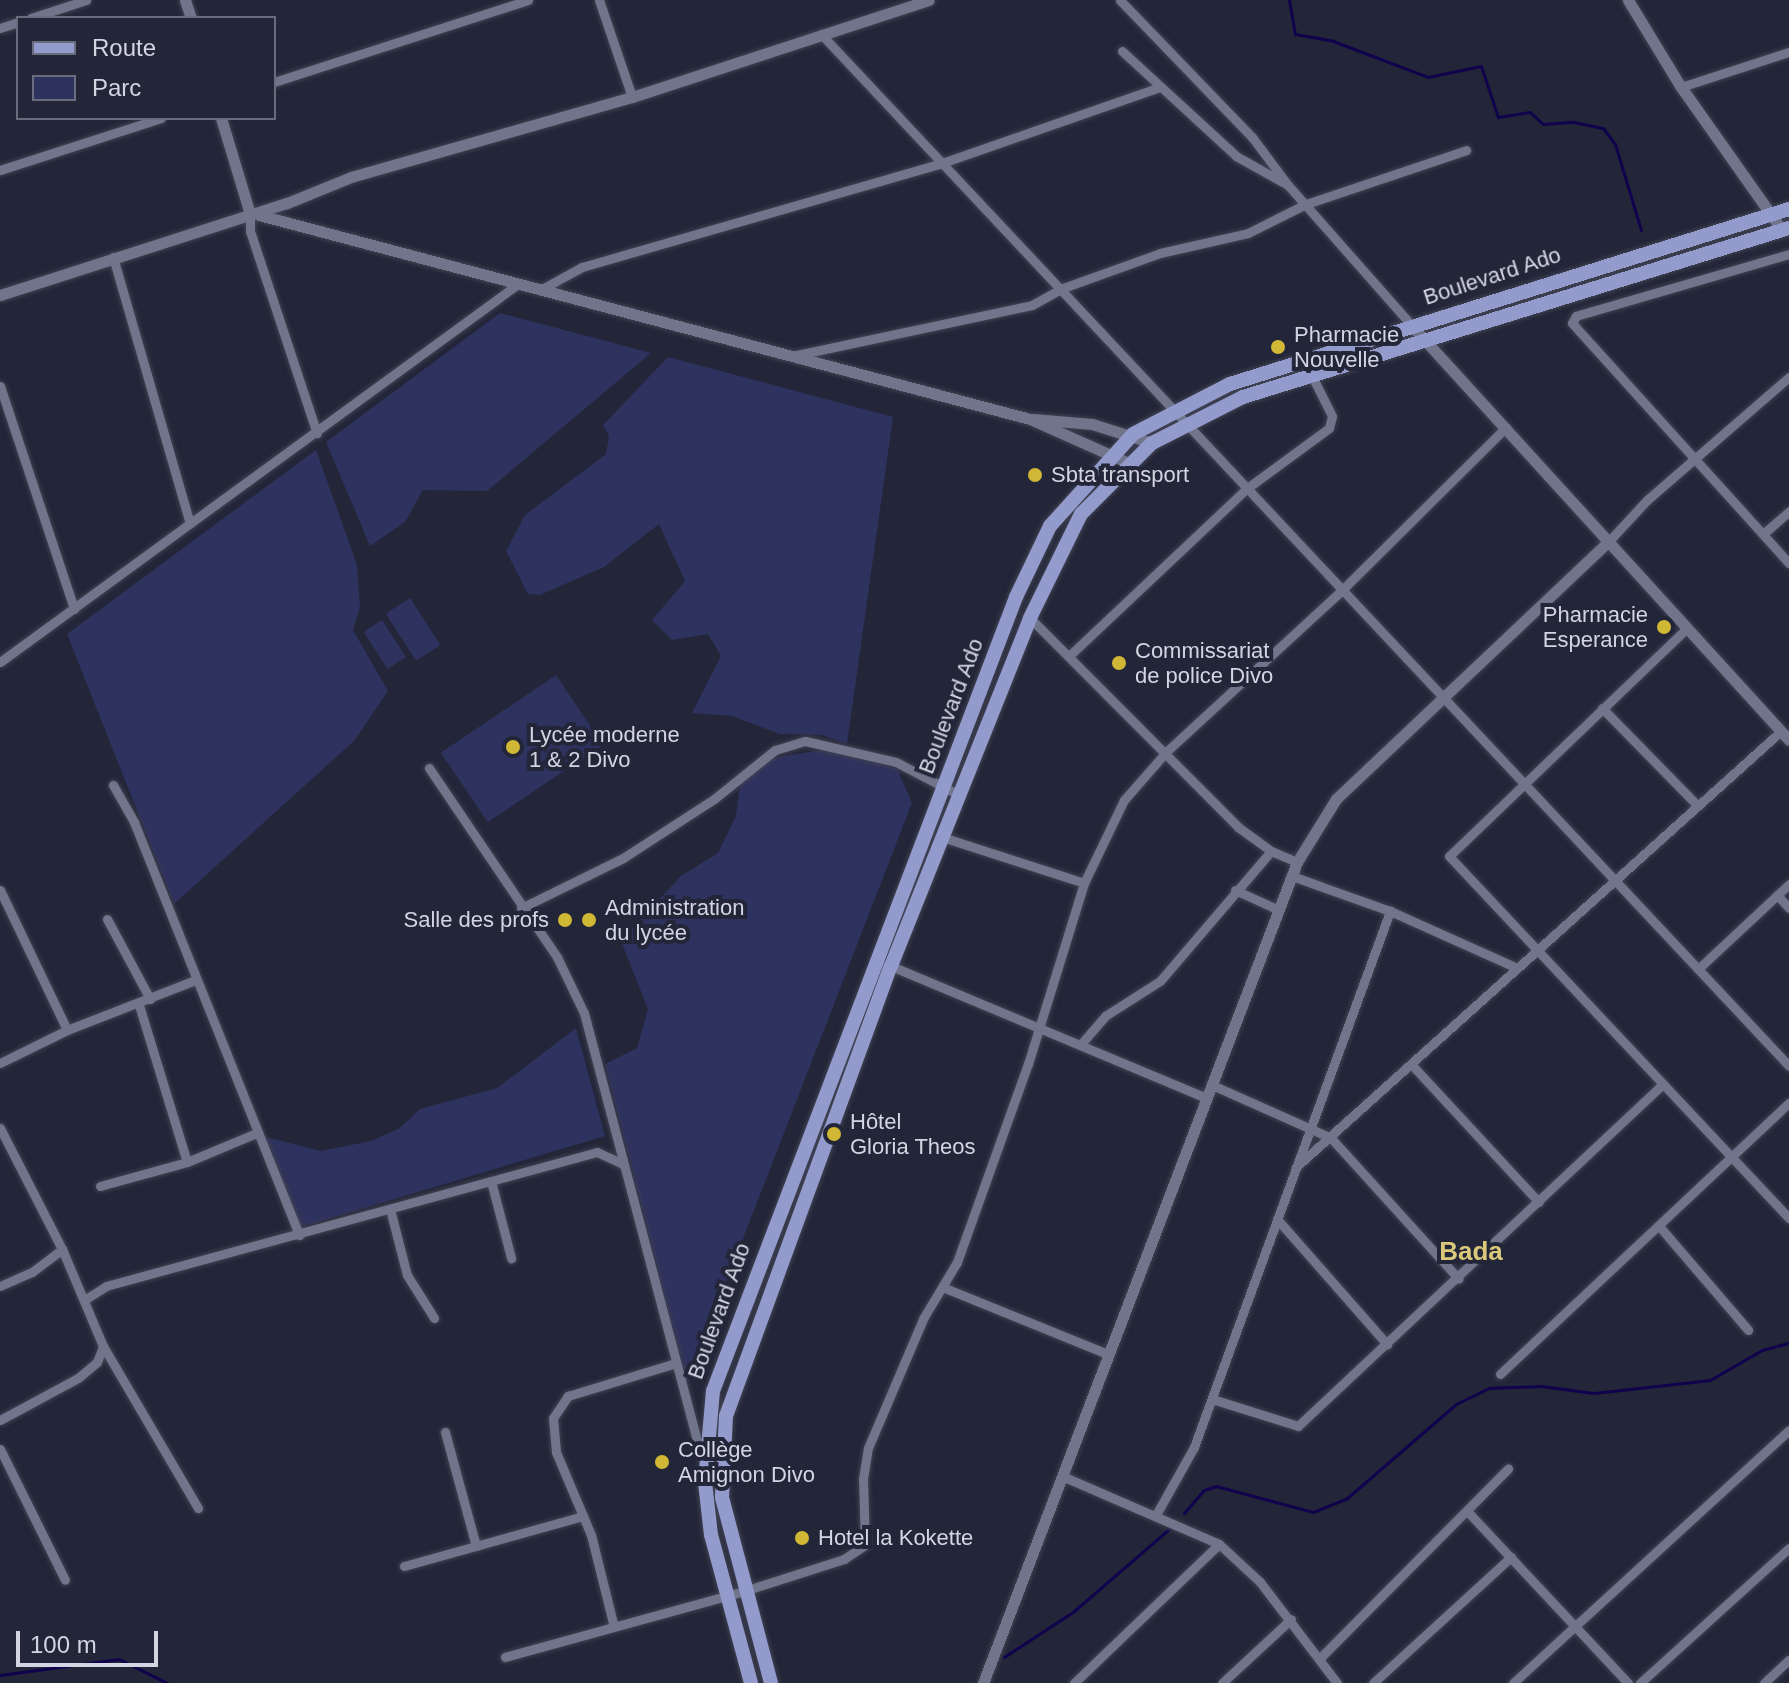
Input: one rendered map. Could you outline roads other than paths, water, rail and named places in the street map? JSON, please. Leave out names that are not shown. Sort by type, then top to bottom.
[{"type":"main road","name":"Boulevard Ado","points":[[751,1683],[711,1535],[706,1460],[721,1361],[1033,559],[1072,496],[1133,434],[1170,412],[1230,384],[1789,209]]},
{"type":"main road","name":"Boulevard Ado","points":[[771,1683],[744,1591],[722,1497],[726,1416],[891,966],[1030,618],[1075,524],[1129,463],[1152,443],[1243,397],[1787,232]]},
{"type":"street","points":[[37,16],[86,0]]},
{"type":"street","points":[[276,81],[528,0]]},
{"type":"street","points":[[599,0],[632,97]]},
{"type":"street","points":[[0,295],[250,214],[351,177],[632,97],[929,0]]},
{"type":"street","points":[[1120,0],[1252,137],[1287,184],[1425,341],[1785,736],[1698,806],[1618,882],[1515,967],[1296,1167]]},
{"type":"street","points":[[1628,0],[1681,87],[1771,215],[1787,232]]},
{"type":"street","points":[[821,34],[939,164],[1063,288],[1170,412],[1342,590],[1442,701],[1618,882],[1789,1066]]},
{"type":"street","points":[[1122,51],[1157,88],[1250,167],[1287,184]]},
{"type":"street","points":[[1681,87],[1789,52]]},
{"type":"street","points":[[540,290],[582,267],[939,164],[1157,88]]},
{"type":"street","points":[[0,170],[155,120]]},
{"type":"street","points":[[222,120],[250,214],[250,231],[317,433]]},
{"type":"street","points":[[788,356],[1020,308],[1063,288],[1160,253],[1248,233],[1306,204],[1466,150]]},
{"type":"street","points":[[250,214],[283,218],[540,290],[1030,419],[1129,463]]},
{"type":"street","points":[[1789,254],[1576,316],[1574,330],[1789,563]]},
{"type":"street","points":[[113,257],[190,523]]},
{"type":"street","points":[[0,662],[518,284]]},
{"type":"street","points":[[1069,656],[1246,489],[1333,424],[1312,376]]},
{"type":"street","points":[[983,1683],[1105,1353],[1297,862],[1336,799],[1694,459],[1789,377]]},
{"type":"street","points":[[0,386],[74,609]]},
{"type":"street","points":[[1030,419],[1063,418],[1133,434],[1152,443]]},
{"type":"street","points":[[505,1657],[744,1591],[844,1559],[865,1545],[863,1479],[868,1448],[924,1317],[945,1288],[1039,1026],[1084,883],[1124,800],[1166,752],[1342,590],[1506,427]]},
{"type":"street","points":[[1763,534],[1789,511]]},
{"type":"street","points":[[1030,618],[1238,827],[1271,851],[1297,862]]},
{"type":"street","points":[[1686,629],[1449,856],[1789,1218]]},
{"type":"street","points":[[1602,708],[1698,806]]},
{"type":"street","points":[[521,908],[623,858],[714,799],[775,750],[805,741],[896,762],[959,795]]},
{"type":"street","points":[[429,768],[557,957],[584,1013],[676,1363],[706,1460]]},
{"type":"street","points":[[113,785],[134,822],[254,1134],[299,1235]]},
{"type":"street","points":[[942,837],[1084,883]]},
{"type":"street","points":[[1081,1044],[1105,1016],[1160,981],[1271,851]]},
{"type":"street","points":[[1292,876],[1390,911],[1515,967]]},
{"type":"street","points":[[1698,969],[1789,884]]},
{"type":"street","points":[[0,890],[67,1030]]},
{"type":"street","points":[[1235,890],[1279,910]]},
{"type":"street","points":[[1777,895],[1789,908]]},
{"type":"street","points":[[1157,1513],[1166,1491],[1187,1463],[1212,1399],[1390,911]]},
{"type":"street","points":[[107,919],[150,999]]},
{"type":"street","points":[[891,966],[1207,1098]]},
{"type":"street","points":[[0,1063],[67,1030],[139,1005],[195,980]]},
{"type":"street","points":[[139,1005],[187,1162]]},
{"type":"street","points":[[1411,1064],[1539,1202]]},
{"type":"street","points":[[1212,1399],[1294,1427],[1459,1279],[1663,1084]]},
{"type":"street","points":[[1212,1085],[1311,1125],[1331,1138],[1459,1279]]},
{"type":"street","points":[[1500,1374],[1789,1103]]},
{"type":"street","points":[[0,1128],[62,1249],[103,1346],[198,1508]]},
{"type":"street","points":[[100,1186],[187,1162],[254,1134]]},
{"type":"street","points":[[84,1300],[106,1286],[597,1152],[623,1164]]},
{"type":"street","points":[[491,1181],[511,1258]]},
{"type":"street","points":[[390,1209],[407,1275],[434,1318]]},
{"type":"street","points":[[1277,1219],[1387,1344]]},
{"type":"street","points":[[1659,1226],[1748,1330]]},
{"type":"street","points":[[0,1286],[32,1272],[62,1249]]},
{"type":"street","points":[[945,1288],[1105,1353]]},
{"type":"street","points":[[0,1420],[78,1378],[97,1362],[103,1346]]},
{"type":"street","points":[[614,1627],[583,1516],[552,1434],[560,1401],[676,1363]]},
{"type":"street","points":[[1513,1683],[1789,1430]]},
{"type":"street","points":[[445,1432],[476,1546]]},
{"type":"street","points":[[0,1449],[65,1580]]},
{"type":"street","points":[[1320,1658],[1508,1469]]},
{"type":"street","points":[[1062,1476],[1157,1513],[1219,1544],[1291,1619],[1337,1683]]},
{"type":"street","points":[[1468,1512],[1628,1683]]},
{"type":"street","points":[[404,1566],[583,1516]]},
{"type":"street","points":[[1074,1683],[1219,1544]]},
{"type":"street","points":[[1640,1683],[1789,1548]]},
{"type":"street","points":[[1373,1683],[1511,1557]]},
{"type":"street","points":[[1222,1683],[1291,1619]]},
{"type":"street","points":[[1764,1683],[1789,1660]]},
{"type":"waterway","points":[[1289,0],[1295,34],[1333,41],[1428,77],[1481,66],[1498,117],[1530,112],[1543,124],[1574,122],[1603,128],[1615,144],[1641,230]]},
{"type":"waterway","points":[[1184,1513],[1204,1490],[1216,1486],[1313,1512],[1346,1499],[1456,1404],[1489,1388],[1541,1386],[1594,1393],[1710,1380],[1762,1350],[1789,1343]]},
{"type":"waterway","points":[[1004,1657],[1074,1611],[1169,1529]]},
{"type":"waterway","points":[[0,1675],[119,1659],[167,1683]]},
{"type":"place","name":"Pharmacie Nouvelle","points":[[1278,347]]},
{"type":"place","name":"Sbta transport","points":[[1035,475]]},
{"type":"place","name":"Pharmacie Esperance","points":[[1664,627]]},
{"type":"place","name":"Commissariat de police Divo","points":[[1119,663]]},
{"type":"place","name":"Lycée moderne 1 & 2 Divo","points":[[513,747]]},
{"type":"place","name":"Salle des profs","points":[[565,920]]},
{"type":"place","name":"Administration du lycée","points":[[589,920]]},
{"type":"place","name":"Hôtel Gloria Theos","points":[[834,1134]]},
{"type":"place","name":"Collège Amignon Divo","points":[[662,1462]]},
{"type":"place","name":"Hotel la Kokette","points":[[802,1538]]},
{"type":"district","name":"Bada","points":[[1471,1252]]}]
